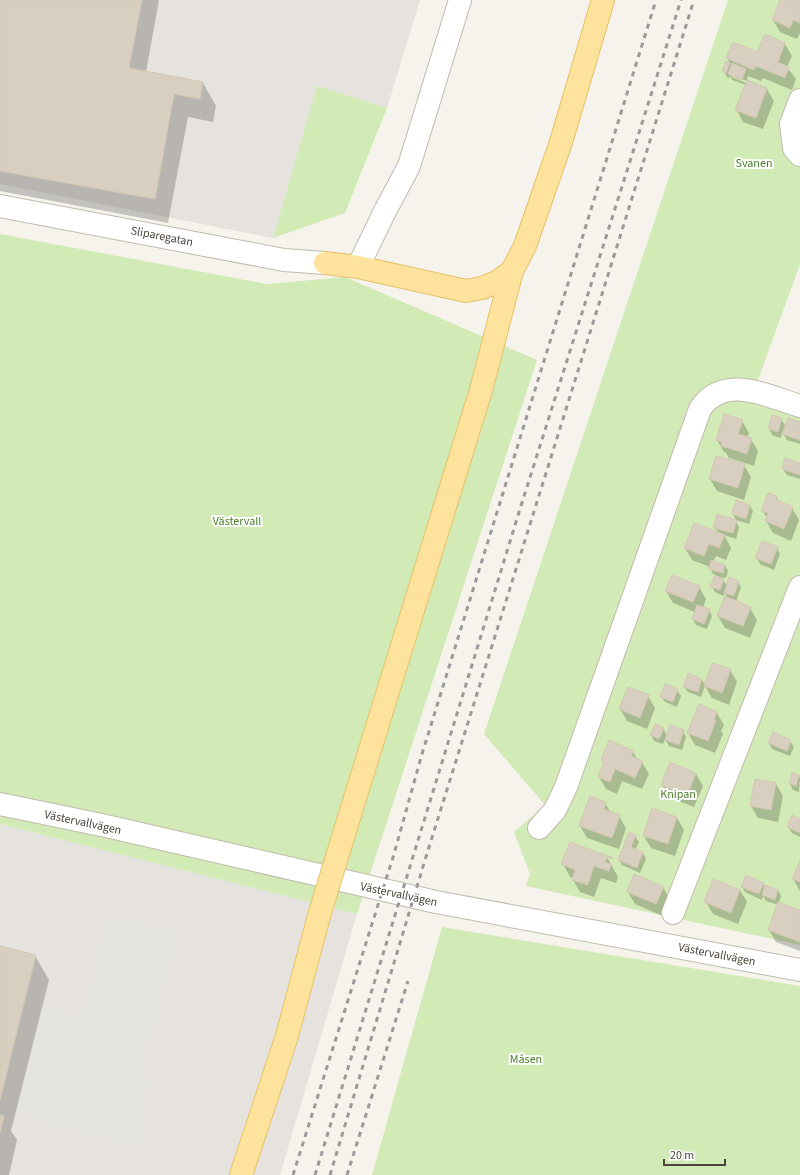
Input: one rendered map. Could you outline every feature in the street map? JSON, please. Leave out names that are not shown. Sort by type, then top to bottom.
[{"type":"main road","points":[[241,1175],[287,1036],[319,916],[481,390],[512,272],[525,246],[558,150],[603,0]]},
{"type":"main road","points":[[325,263],[358,267],[466,291],[482,288],[497,282],[512,272]]},
{"type":"street","points":[[358,267],[384,213],[410,166],[460,0]]},
{"type":"street","points":[[800,100],[791,124],[794,148],[800,155]]},
{"type":"street","name":"Sliparegatan","points":[[0,206],[284,260],[325,263]]},
{"type":"street","points":[[539,828],[555,810],[566,787],[700,409],[706,400],[714,394],[725,390],[735,389],[750,391],[800,406]]},
{"type":"street","points":[[673,913],[800,587]]},
{"type":"street","name":"Västervallvägen","points":[[0,804],[106,826],[436,902],[800,970]]},
{"type":"shaded area","points":[[0,0],[420,0],[387,108],[317,87],[273,238],[0,184]]},
{"type":"shaded area","points":[[0,824],[357,914],[280,1175],[0,1175]]},
{"type":"shaded area","points":[[106,916],[178,934],[140,1077],[150,1080],[138,1148],[17,1113],[42,1008],[81,1018]]},
{"type":"green space","points":[[728,0],[800,0],[800,264],[751,399],[800,413],[800,945],[526,886],[530,874],[514,832],[545,805],[484,734]]},
{"type":"green space","points":[[317,86],[387,108],[345,213],[273,238]]},
{"type":"green space","name":"Västervall","points":[[0,234],[267,284],[345,277],[537,360],[357,914],[0,824]]},
{"type":"green space","name":"Måsen","points":[[442,927],[800,986],[800,1175],[372,1175]]},
{"type":"building","points":[[0,0],[142,0],[129,68],[203,82],[200,99],[174,94],[155,199],[0,171]]},
{"type":"building","points":[[780,0],[800,0],[800,23],[793,20],[790,28],[772,20]]},
{"type":"building","points":[[765,34],[785,43],[778,62],[789,67],[785,78],[756,66],[754,70],[726,58],[733,42],[757,52]]},
{"type":"building","points":[[726,61],[730,63],[726,73],[722,71]]},
{"type":"building","points":[[732,63],[746,69],[742,80],[728,74]]},
{"type":"building","points":[[747,80],[767,88],[756,118],[735,110]]},
{"type":"building","points":[[724,414],[743,420],[738,434],[752,438],[747,454],[721,446],[722,442],[716,440]]},
{"type":"building","points":[[772,415],[782,418],[778,432],[768,429]]},
{"type":"building","points":[[788,418],[800,422],[800,440],[782,434]]},
{"type":"building","points":[[716,456],[745,464],[738,488],[709,479]]},
{"type":"building","points":[[785,458],[800,463],[800,475],[782,469]]},
{"type":"building","points":[[768,493],[777,496],[776,500],[793,507],[784,529],[765,521],[768,513],[761,511]]},
{"type":"building","points":[[736,500],[750,505],[746,519],[732,514]]},
{"type":"building","points":[[717,514],[737,520],[733,533],[713,528]]},
{"type":"building","points":[[694,523],[725,535],[719,548],[709,544],[704,556],[684,548]]},
{"type":"building","points":[[762,541],[778,547],[771,564],[755,558]]},
{"type":"building","points":[[711,560],[725,565],[723,573],[709,569]]},
{"type":"building","points":[[672,575],[700,586],[693,602],[665,591]]},
{"type":"building","points":[[715,575],[724,579],[720,590],[710,587]]},
{"type":"building","points":[[729,577],[739,581],[734,596],[724,593]]},
{"type":"building","points":[[725,596],[751,607],[743,626],[717,616]]},
{"type":"building","points":[[697,605],[710,609],[704,624],[692,619]]},
{"type":"building","points":[[712,663],[731,669],[722,693],[704,686]]},
{"type":"building","points":[[688,673],[702,679],[698,692],[683,687]]},
{"type":"building","points":[[665,684],[678,689],[673,702],[660,697]]},
{"type":"building","points":[[628,687],[649,695],[640,718],[619,709]]},
{"type":"building","points":[[699,704],[717,712],[714,720],[716,721],[708,741],[687,733]]},
{"type":"building","points":[[655,724],[664,728],[659,739],[650,735]]},
{"type":"building","points":[[670,725],[684,730],[679,745],[665,740]]},
{"type":"building","points":[[773,732],[791,740],[787,751],[768,743]]},
{"type":"building","points":[[609,740],[634,751],[631,756],[643,761],[635,778],[615,769],[610,782],[598,777],[604,761],[601,760]]},
{"type":"building","points":[[670,762],[696,773],[687,796],[661,785]]},
{"type":"building","points":[[792,773],[799,775],[796,786],[789,784]]},
{"type":"building","points":[[755,779],[776,783],[771,810],[750,806]]},
{"type":"building","points":[[590,796],[606,802],[604,809],[620,815],[612,838],[579,826]]},
{"type":"building","points":[[652,808],[677,817],[668,844],[643,836]]},
{"type":"building","points":[[792,815],[800,819],[800,833],[787,827]]},
{"type":"building","points":[[629,832],[636,835],[631,847],[643,852],[637,868],[618,860]]},
{"type":"building","points":[[570,842],[613,858],[607,857],[605,862],[611,864],[609,871],[594,866],[588,885],[572,880],[575,870],[561,864]]},
{"type":"building","points":[[800,861],[800,882],[792,879]]},
{"type":"building","points":[[634,874],[664,887],[656,904],[627,892]]},
{"type":"building","points":[[746,875],[764,883],[759,894],[741,887]]},
{"type":"building","points":[[713,879],[740,890],[731,913],[704,902]]},
{"type":"building","points":[[765,885],[778,890],[775,900],[762,895]]},
{"type":"building","points":[[778,902],[800,910],[800,942],[768,930]]},
{"type":"building","points":[[0,946],[36,955],[0,1100]]},
{"type":"building","points":[[0,1115],[4,1116],[0,1133]]},
{"type":"railway","points":[[293,1175],[394,854],[422,754],[656,0]]},
{"type":"railway","points":[[315,1175],[520,509],[681,0]]},
{"type":"railway","points":[[330,1175],[425,860],[694,0]]},
{"type":"railway","points":[[347,1175],[408,981]]},
{"type":"park label","name":"Svanen","points":[[754,163]]},
{"type":"park label","name":"Knipan","points":[[678,794]]}]
